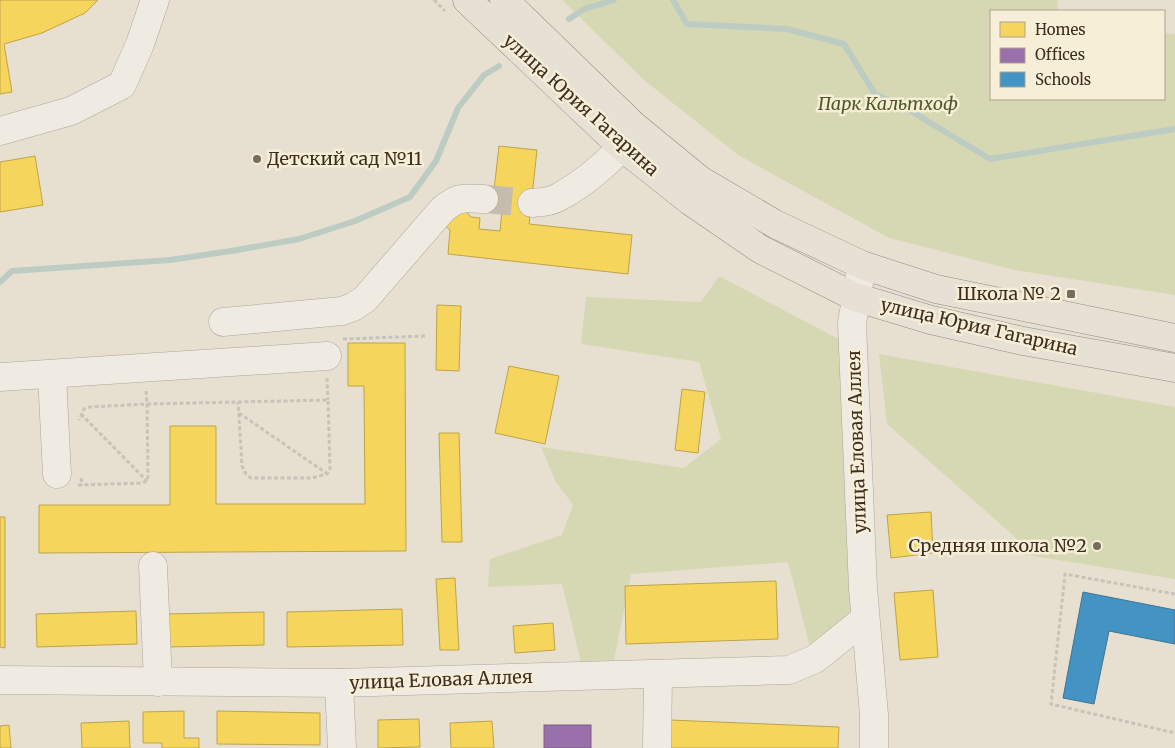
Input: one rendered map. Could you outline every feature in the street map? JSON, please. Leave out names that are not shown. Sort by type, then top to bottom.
[{"type":"main road","name":"улица Юрия Гагарина","points":[[467,0],[622,147],[690,201],[760,249],[855,297],[931,320],[1023,341],[1175,368]]},
{"type":"main road","name":"улица Юрия Гагарина","points":[[504,0],[634,125],[700,180],[775,224],[862,265],[936,289],[1175,338]]},
{"type":"street","points":[[0,131],[71,111],[122,85],[140,44],[155,0]]},
{"type":"street","points":[[532,203],[558,198],[606,164],[622,147]]},
{"type":"street","points":[[223,322],[342,311],[353,307],[365,299],[443,209],[454,200],[464,198],[484,199]]},
{"type":"street","name":"улица Еловая Аллея","points":[[862,265],[852,323],[865,619],[874,715],[874,748]]},
{"type":"street","points":[[0,378],[327,356]]},
{"type":"street","points":[[52,374],[69,474]]},
{"type":"street","points":[[154,566],[158,682]]},
{"type":"street","name":"улица Еловая Аллея","points":[[0,680],[339,683],[789,670],[815,659],[865,619]]},
{"type":"street","points":[[657,748],[658,675]]},
{"type":"street","points":[[339,683],[342,748]]},
{"type":"path","points":[[327,356],[330,345],[344,338],[424,336]]},
{"type":"path","points":[[146,368],[147,481]]},
{"type":"path","points":[[78,426],[81,414],[90,406],[146,404],[328,400],[330,469],[326,474],[312,478],[251,478],[246,474],[242,466],[238,402]]},
{"type":"path","points":[[239,413],[326,474]]},
{"type":"path","points":[[81,414],[147,481]]},
{"type":"path","points":[[82,485],[69,474],[60,481],[68,484],[82,485],[142,483],[147,481]]},
{"type":"path","points":[[1175,594],[1065,574],[1051,704],[1175,733]]},
{"type":"green space","name":"Парк Кальтхоф","points":[[562,0],[1057,0],[1058,10],[990,10],[990,100],[1165,100],[1165,33],[1175,34],[1175,295],[1015,270],[889,238],[738,155],[644,80]]},
{"type":"green space","points":[[719,276],[842,341],[851,617],[810,647],[788,562],[631,574],[614,660],[581,662],[562,584],[488,587],[490,559],[562,535],[573,505],[556,482],[541,447],[684,468],[721,439],[699,362],[581,344],[586,297],[701,302]]},
{"type":"green space","name":"Средняя школа №2","points":[[879,354],[1175,407],[1175,579],[1021,554],[1015,537],[887,424]]},
{"type":"building: Homes","points":[[0,0],[98,0],[85,13],[42,33],[4,44],[12,92],[0,94]]},
{"type":"building: Homes","points":[[499,146],[537,150],[529,224],[632,235],[628,274],[448,254],[450,230],[444,225],[461,206],[471,217],[480,218],[479,229],[500,231],[502,210],[483,208],[485,189],[494,190]]},
{"type":"building: Homes","points":[[35,156],[43,205],[0,212],[0,162]]},
{"type":"building: Homes","points":[[437,305],[461,306],[459,371],[436,370]]},
{"type":"building: Homes","points":[[348,343],[405,343],[406,551],[39,553],[39,505],[170,505],[170,426],[216,426],[216,504],[365,504],[364,386],[348,386]]},
{"type":"building: Homes","points":[[509,366],[559,376],[545,444],[495,433]]},
{"type":"building: Homes","points":[[682,389],[705,392],[698,453],[675,450]]},
{"type":"building: Homes","points":[[439,433],[459,433],[462,542],[442,542]]},
{"type":"building: Homes","points":[[931,512],[933,553],[891,558],[887,515]]},
{"type":"building: Homes","points":[[0,517],[5,517],[5,648],[0,647]]},
{"type":"building: Homes","points":[[455,578],[459,650],[440,650],[436,579]]},
{"type":"building: Homes","points":[[776,581],[778,639],[626,644],[625,586]]},
{"type":"building: Homes","points":[[933,590],[938,657],[900,660],[894,593]]},
{"type":"building: Homes","points":[[402,609],[403,645],[287,647],[287,612]]},
{"type":"building: Homes","points":[[136,611],[137,644],[37,647],[36,614]]},
{"type":"building: Homes","points":[[264,612],[264,645],[167,647],[165,614]]},
{"type":"building: Homes","points":[[553,623],[555,650],[515,653],[513,626]]},
{"type":"building: Homes","points":[[184,711],[184,738],[199,738],[199,748],[162,748],[162,743],[143,743],[143,712]]},
{"type":"building: Homes","points":[[217,711],[320,713],[320,745],[217,744]]},
{"type":"building: Homes","points":[[419,719],[420,747],[378,748],[378,720]]},
{"type":"building: Homes","points":[[670,720],[839,727],[838,748],[669,748]]},
{"type":"building: Homes","points":[[129,721],[130,748],[82,748],[81,723]]},
{"type":"building: Homes","points":[[492,721],[494,748],[451,748],[450,723]]},
{"type":"building: Homes","points":[[9,725],[11,748],[0,748],[0,726]]},
{"type":"building: Offices","points":[[544,725],[591,725],[591,748],[544,748]]},
{"type":"building: Schools","points":[[1083,592],[1175,610],[1175,644],[1109,631],[1094,704],[1063,698]]},
{"type":"waterway","points":[[569,19],[584,9],[614,0]]},
{"type":"waterway","points":[[673,0],[687,24],[787,29],[844,44],[875,94],[909,110],[990,159],[1175,129]]},
{"type":"waterway","points":[[0,282],[12,271],[170,260],[299,239],[355,221],[410,197],[436,161],[458,108],[484,75],[499,66]]},
{"type":"tunnel","points":[[484,199],[532,203]]},
{"type":"place","name":"Детский сад №11","points":[[257,159]]},
{"type":"place","name":"Школа № 2","points":[[1071,294]]},
{"type":"place","name":"Средняя школа №2","points":[[1097,546]]}]
